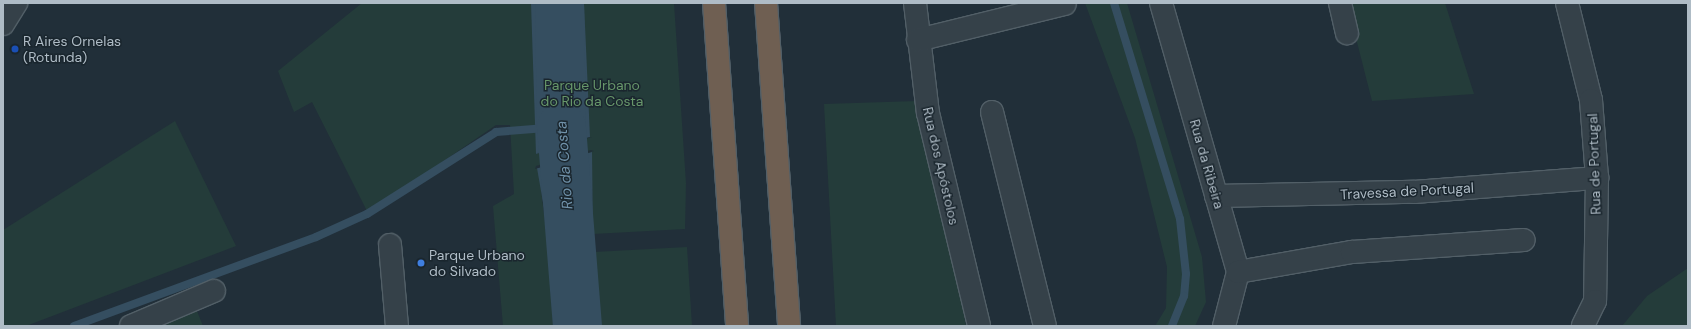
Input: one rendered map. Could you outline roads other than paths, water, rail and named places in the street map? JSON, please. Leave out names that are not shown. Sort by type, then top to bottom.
[{"type":"highway","points":[[714,3],[737,326]]},
{"type":"highway","points":[[766,3],[789,326]]},
{"type":"street","name":"Rua dos Apóstolos","points":[[915,3],[918,40],[928,113],[979,326]]},
{"type":"street","name":"Rua da Ribeira","points":[[1161,3],[1238,272]]},
{"type":"street","points":[[1340,3],[1347,32]]},
{"type":"street","name":"Rua de Portugal","points":[[1567,3],[1591,100],[1598,178],[1595,301],[1583,326]]},
{"type":"street","points":[[918,40],[1065,4]]},
{"type":"street","points":[[992,112],[1045,326]]},
{"type":"street","name":"Travessa de Portugal","points":[[1216,196],[1414,192],[1598,178]]},
{"type":"street","points":[[1224,326],[1238,272],[1352,252],[1524,240]]},
{"type":"street","points":[[390,246],[397,326]]},
{"type":"street","points":[[131,326],[214,291]]},
{"type":"water","points":[[531,3],[584,3],[590,137],[536,154]]},
{"type":"water","points":[[592,152],[593,234],[549,237],[537,168]]},
{"type":"water","points":[[594,252],[598,326],[557,326],[551,254]]},
{"type":"waterway","name":"Rio da Costa","points":[[559,3],[561,127],[577,326]]},
{"type":"waterway","points":[[1114,3],[1180,219],[1186,274],[1184,296],[1172,326]]},
{"type":"waterway","points":[[74,326],[316,237],[367,214],[496,132],[546,128]]},
{"type":"place","name":"R Aires Ornelas (Rotunda)","points":[[15,49]]},
{"type":"place","name":"Parque Urbano do Silvado","points":[[421,263]]},
{"type":"park label","name":"Parque Urbano do Rio da Costa","points":[[592,94]]}]
